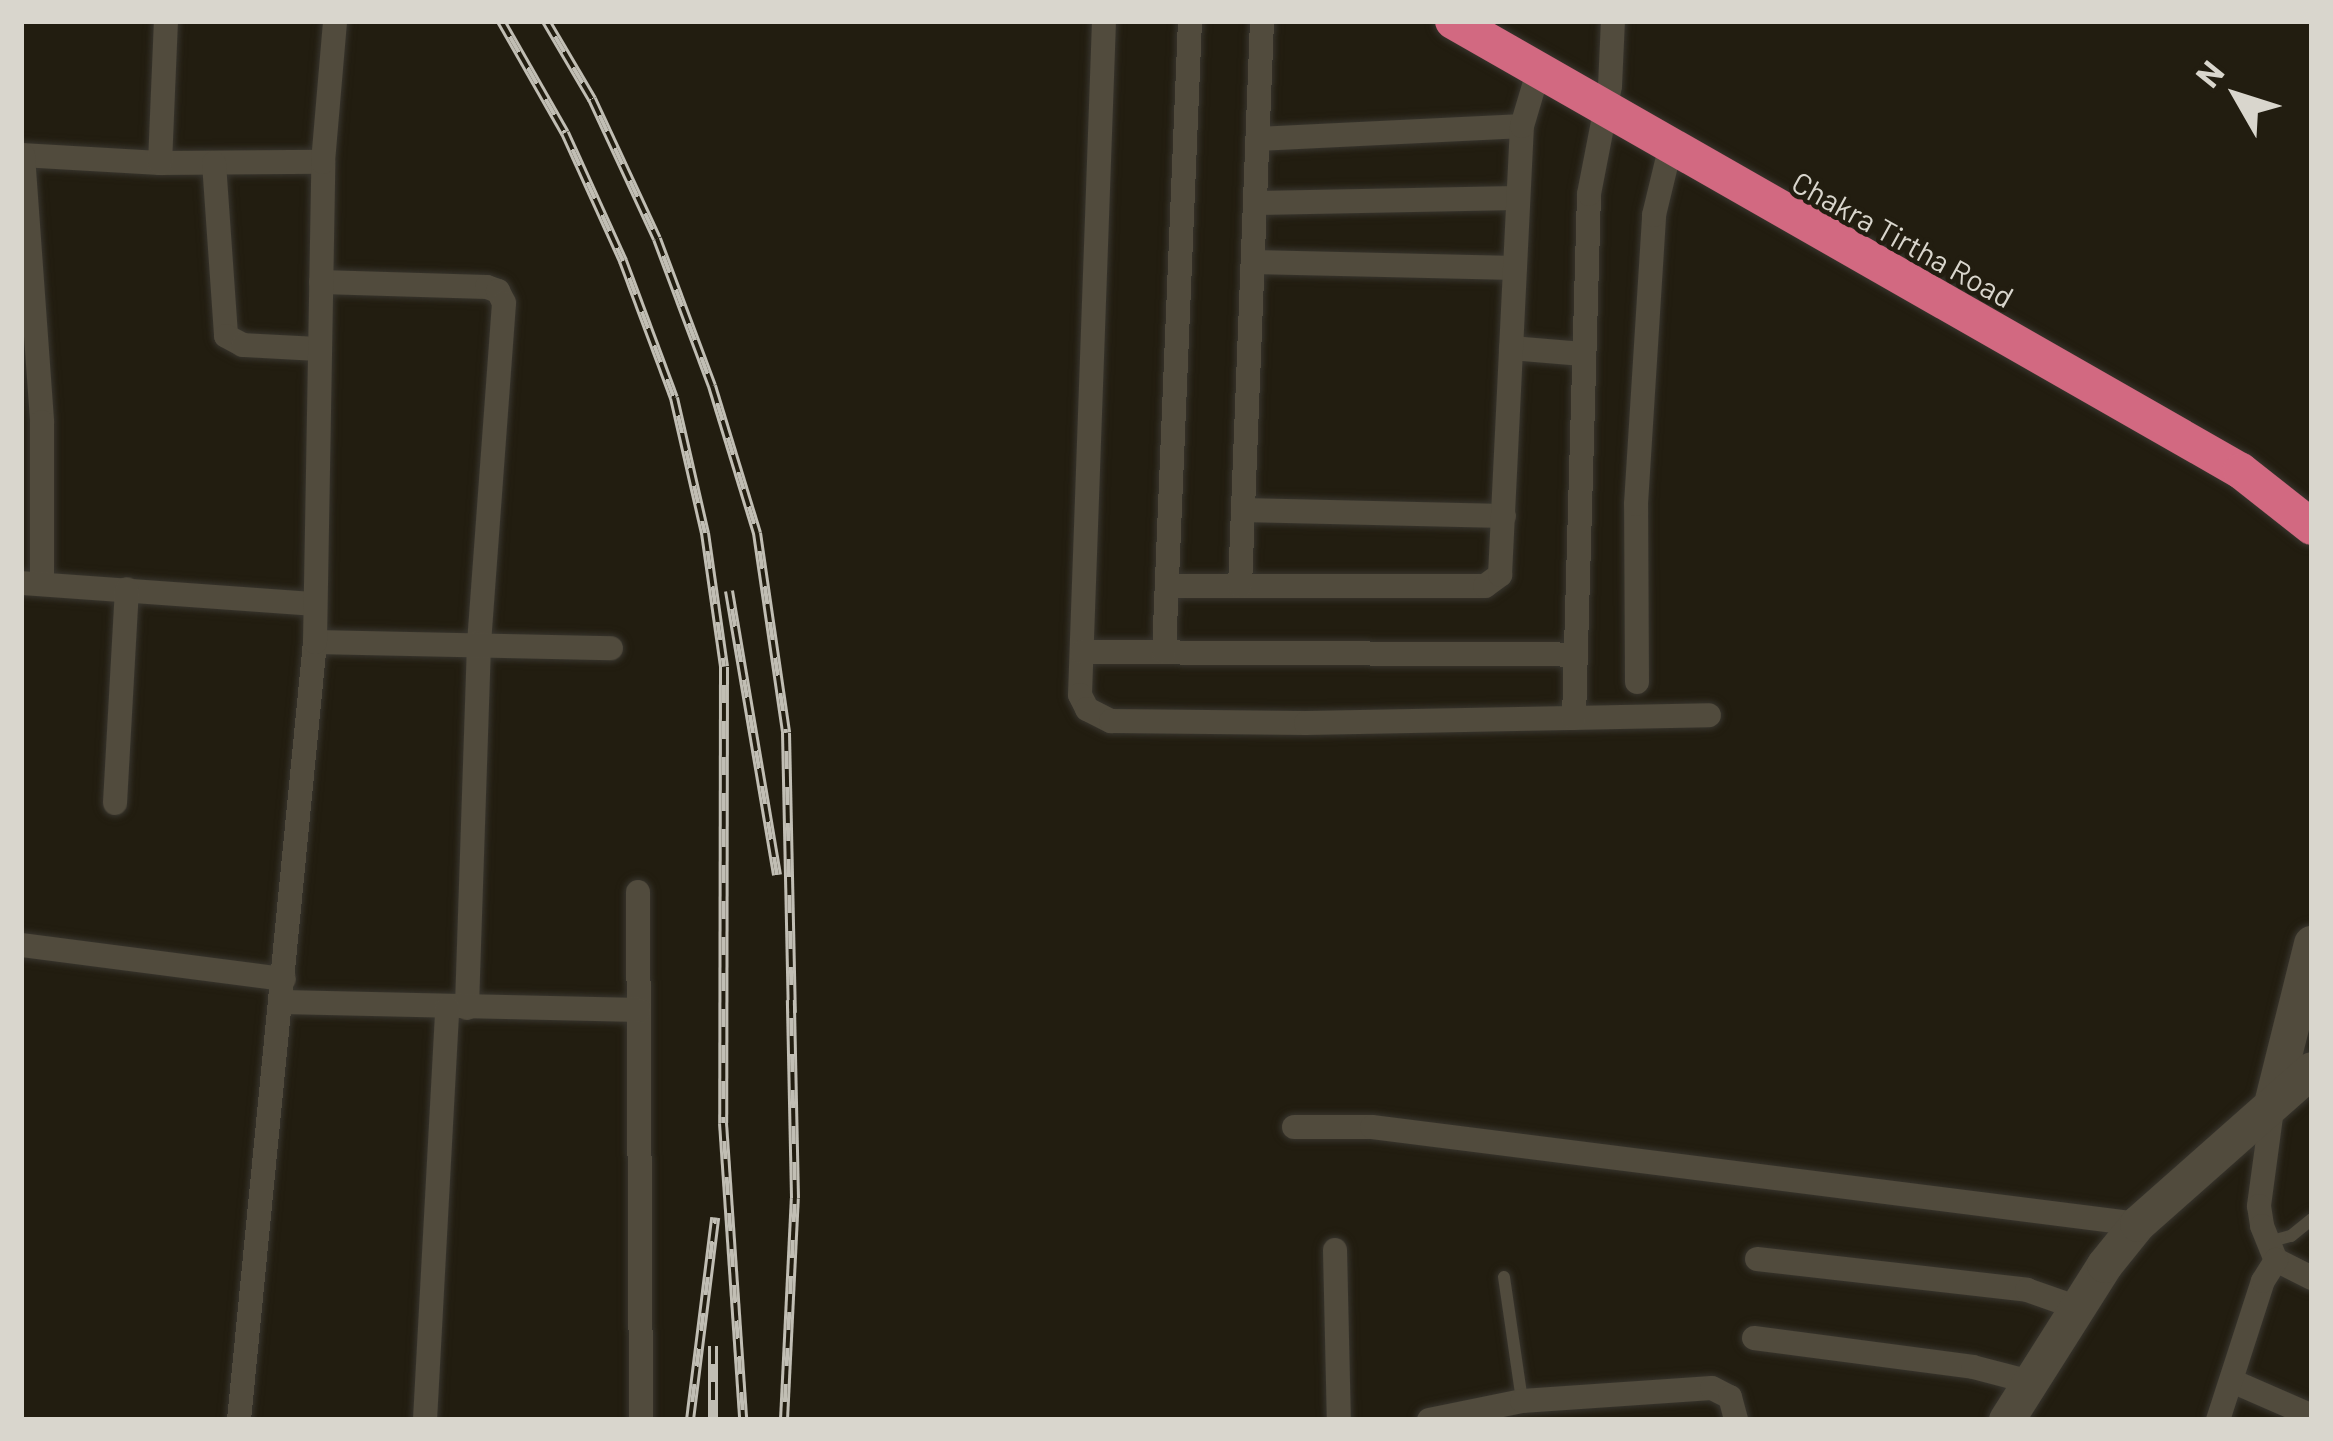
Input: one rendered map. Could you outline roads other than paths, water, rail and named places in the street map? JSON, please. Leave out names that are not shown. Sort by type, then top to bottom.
[{"type":"highway","name":"Chakra Tirtha Road","points":[[1454,21],[1602,111],[2241,471],[2312,527]]},
{"type":"main road","points":[[2273,1100],[2312,944]]},
{"type":"main road","points":[[2007,1420],[2138,1224],[2312,1070]]},
{"type":"street","points":[[160,163],[166,21]]},
{"type":"street","points":[[239,1420],[314,642],[323,162],[335,21]]},
{"type":"street","points":[[1104,21],[1080,695],[1087,709],[1111,721],[1709,715]]},
{"type":"street","points":[[1164,652],[1190,21]]},
{"type":"street","points":[[1240,586],[1262,21]]},
{"type":"street","points":[[1574,718],[1589,194],[1612,73],[1613,21]]},
{"type":"street","points":[[1167,586],[1485,586],[1500,575],[1522,125],[1538,72]]},
{"type":"street","points":[[1259,139],[1522,125]]},
{"type":"street","points":[[1637,682],[1642,415],[1656,197],[1670,149]]},
{"type":"street","points":[[314,604],[32,584],[42,422],[22,155],[160,163],[323,162]]},
{"type":"street","points":[[214,163],[226,336],[243,345],[320,349]]},
{"type":"street","points":[[1257,202],[1518,198]]},
{"type":"street","points":[[1254,262],[1515,268]]},
{"type":"street","points":[[321,282],[487,287],[498,291],[504,303],[425,1420]]},
{"type":"street","points":[[1511,348],[1583,354]]},
{"type":"street","points":[[1244,510],[1504,516]]},
{"type":"street","points":[[115,803],[127,590]]},
{"type":"street","points":[[314,642],[611,648]]},
{"type":"street","points":[[1082,652],[1575,655]]},
{"type":"street","points":[[638,892],[640,1420]]},
{"type":"street","points":[[21,945],[283,990],[457,1008],[639,1010]]},
{"type":"street","points":[[2218,1420],[2271,1251],[2259,1206],[2273,1100]]},
{"type":"street","points":[[1294,1127],[1372,1127],[2138,1224]]},
{"type":"street","points":[[1335,1250],[1339,1420]]},
{"type":"street","points":[[2271,1251],[2312,1279]]},
{"type":"street","points":[[1756,1259],[2026,1290],[2078,1308]]},
{"type":"street","points":[[1754,1338],[1973,1367],[2032,1382]]},
{"type":"street","points":[[2232,1381],[2310,1417]]},
{"type":"street","points":[[1429,1420],[1522,1401],[1712,1388],[1730,1396],[1736,1420]]},
{"type":"lane","points":[[2271,1251],[2312,1219]]},
{"type":"lane","points":[[1504,1277],[1522,1401]]},
{"type":"railway","points":[[501,21],[565,133],[623,261],[674,398],[705,533],[724,667],[723,1123],[743,1420]]},
{"type":"railway","points":[[546,21],[592,99],[657,239],[712,386],[757,533],[786,733],[792,1013]]},
{"type":"railway","points":[[729,591],[777,875]]},
{"type":"railway","points":[[784,1420],[795,1198],[791,1000]]},
{"type":"railway","points":[[690,1420],[715,1218]]},
{"type":"railway","points":[[713,1346],[713,1420]]}]
